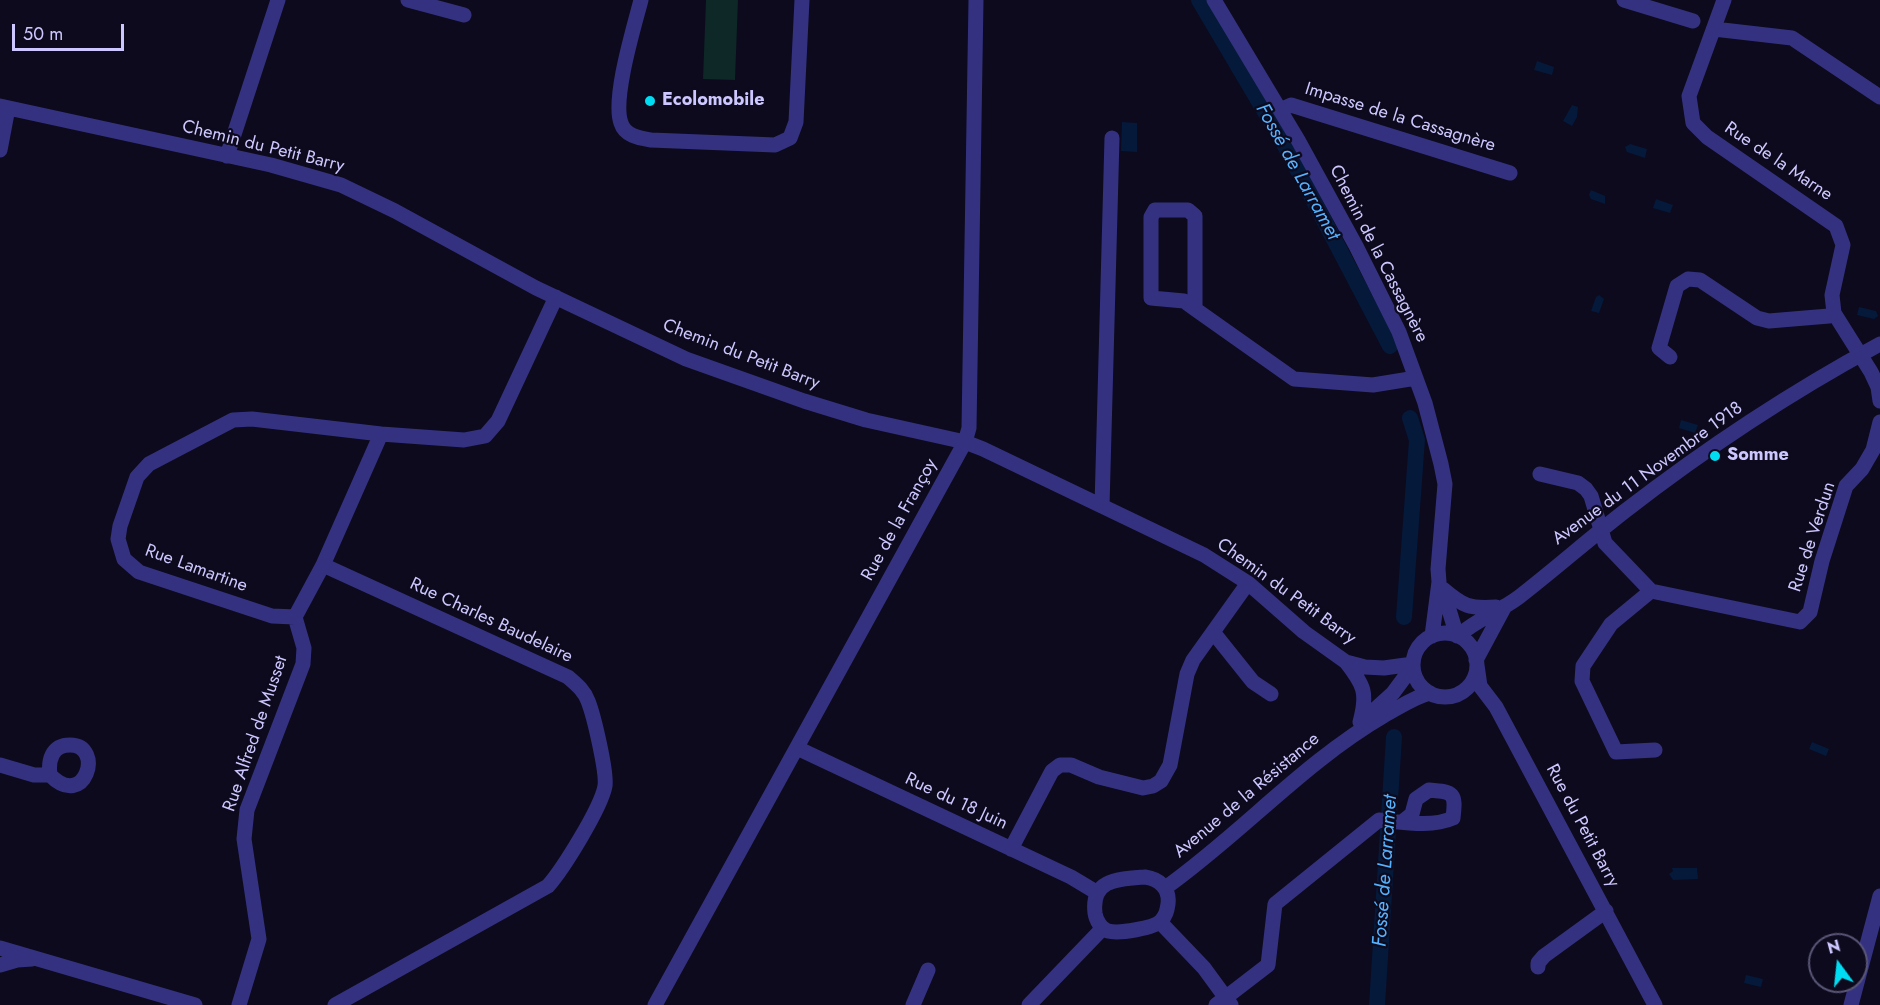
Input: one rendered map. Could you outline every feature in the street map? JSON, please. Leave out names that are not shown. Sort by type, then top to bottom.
[{"type":"street","points":[[227,156],[278,0]]},
{"type":"street","points":[[408,0],[464,15]]},
{"type":"street","points":[[641,0],[623,74],[619,111],[621,125],[633,137],[651,140],[775,145],[790,138],[796,122],[802,0]]},
{"type":"street","name":"Rue de la Françoy","points":[[655,1005],[965,442],[969,429],[976,0]]},
{"type":"street","name":"Chemin de la Cassagnère","points":[[1214,0],[1280,110],[1375,282],[1399,332],[1416,378],[1445,484],[1438,568],[1441,586]]},
{"type":"street","points":[[1624,0],[1693,21]]},
{"type":"street","name":"Rue de la Marne","points":[[1724,0],[1689,96],[1693,123],[1707,137],[1836,226],[1843,245],[1832,295],[1834,313]]},
{"type":"street","points":[[1714,29],[1792,38],[1880,97]]},
{"type":"street","name":"Impasse de la Cassagnère","points":[[1280,110],[1291,105],[1510,173]]},
{"type":"street","points":[[0,150],[4,107]]},
{"type":"street","name":"Chemin du Petit Barry","points":[[4,107],[312,175],[341,185],[556,297],[686,359],[804,401],[866,420],[965,442],[1102,506],[1204,555],[1248,583],[1304,632],[1346,662],[1365,667],[1384,668],[1413,665]]},
{"type":"street","points":[[1102,506],[1112,138]]},
{"type":"street","points":[[1195,309],[1195,216],[1188,210],[1155,210],[1151,217],[1151,298],[1184,301],[1195,309],[1294,379],[1373,384],[1416,378]]},
{"type":"street","points":[[1670,357],[1659,348],[1677,286],[1688,279],[1700,280],[1757,318],[1769,321],[1829,316],[1834,313],[1871,372],[1878,387],[1880,401]]},
{"type":"street","name":"Rue Lamartine","points":[[295,617],[272,616],[139,572],[124,559],[118,539],[137,477],[149,464],[233,420],[252,419],[381,434],[464,440],[485,436],[498,421],[556,297]]},
{"type":"street","name":"Avenue du 11 Novembre 1918","points":[[1458,636],[1485,616],[1505,606],[1602,529],[1715,446],[1785,399],[1880,344]]},
{"type":"street","name":"Rue de Verdun","points":[[1651,591],[1800,622],[1810,612],[1822,561],[1846,486],[1862,469],[1873,450],[1880,422]]},
{"type":"street","points":[[295,617],[323,565],[381,434]]},
{"type":"street","points":[[1540,474],[1578,483],[1586,489],[1602,529],[1605,543],[1651,591],[1611,624],[1583,666],[1582,681],[1616,752],[1655,750]]},
{"type":"street","name":"Rue Charles Baudelaire","points":[[323,565],[568,677],[581,688],[588,701],[604,766],[605,785],[601,800],[560,872],[548,885],[335,1005]]},
{"type":"street","points":[[1011,849],[1052,771],[1060,765],[1071,765],[1099,777],[1143,788],[1161,781],[1170,765],[1187,674],[1193,660],[1248,583]]},
{"type":"street","points":[[1441,586],[1459,603],[1466,606],[1481,608],[1505,606]]},
{"type":"street","points":[[1432,636],[1441,586]]},
{"type":"street","points":[[1441,586],[1458,636]]},
{"type":"street","name":"Avenue du 11 Novembre 1918","points":[[1476,663],[1505,606]]},
{"type":"street","name":"Rue Alfred de Musset","points":[[239,1005],[259,939],[244,839],[247,810],[303,664],[304,648],[295,617]]},
{"type":"street","points":[[1213,632],[1253,682],[1272,694]]},
{"type":"street","points":[[1442,633],[1458,636],[1470,646],[1476,663],[1474,678],[1460,693],[1448,696],[1430,693],[1419,684],[1413,665],[1417,650],[1432,636],[1442,633]]},
{"type":"street","points":[[1346,662],[1364,688],[1365,706],[1357,728]]},
{"type":"street","name":"Rue du Petit Barry","points":[[1476,663],[1479,686],[1496,707],[1655,1005]]},
{"type":"street","name":"Avenue de la Résistance","points":[[1165,888],[1357,728],[1394,693],[1413,665]]},
{"type":"street","name":"Avenue de la Résistance","points":[[1357,728],[1421,695],[1430,693]]},
{"type":"street","name":"Rue du 18 Juin","points":[[797,748],[1071,877],[1096,892]]},
{"type":"street","points":[[0,765],[34,775],[50,775]]},
{"type":"street","points":[[1160,922],[1204,968],[1225,1002],[1268,965],[1275,904],[1379,820],[1402,822]]},
{"type":"street","points":[[1145,877],[1156,879],[1165,888],[1169,898],[1167,912],[1160,922],[1149,927],[1122,932],[1108,931],[1095,918],[1096,892],[1104,885],[1145,877]]},
{"type":"street","points":[[1853,1004],[1880,896]]},
{"type":"street","points":[[1538,967],[1538,963],[1544,956],[1606,911]]},
{"type":"street","points":[[1029,1005],[1103,927]]},
{"type":"street","points":[[0,948],[195,1005]]},
{"type":"street","points":[[0,965],[17,960],[34,959]]},
{"type":"street","points":[[913,1005],[928,970]]},
{"type":"green space","points":[[706,0],[738,0],[735,80],[703,79]]},
{"type":"water","points":[[1537,61],[1554,67],[1552,75],[1534,70]]},
{"type":"water","points":[[1572,105],[1578,107],[1577,117],[1572,126],[1563,121]]},
{"type":"water","points":[[1122,122],[1137,123],[1137,152],[1121,151]]},
{"type":"water","points":[[1630,144],[1647,149],[1645,158],[1627,152],[1625,147]]},
{"type":"water","points":[[1591,190],[1605,196],[1605,204],[1591,199],[1589,195]]},
{"type":"water","points":[[1656,199],[1673,205],[1670,213],[1653,208]]},
{"type":"water","points":[[1599,295],[1604,299],[1599,313],[1591,311]]},
{"type":"water","points":[[1859,307],[1876,311],[1878,316],[1874,319],[1857,315]]},
{"type":"water","points":[[1681,420],[1698,425],[1695,433],[1679,428]]},
{"type":"water","points":[[1812,742],[1829,749],[1826,756],[1809,749]]},
{"type":"water","points":[[1672,868],[1697,868],[1698,879],[1673,880],[1669,874],[1673,871]]},
{"type":"water","points":[[1746,975],[1763,979],[1761,987],[1744,983]]},
{"type":"waterway","name":"Fossé de Larramet","points":[[1199,0],[1284,144],[1390,346]]},
{"type":"waterway","name":"Fossé de Larramet","points":[[1404,617],[1417,440],[1410,418]]},
{"type":"waterway","name":"Fossé de Larramet","points":[[1377,1005],[1394,737]]},
{"type":"place","name":"Ecolomobile","points":[[650,101]]},
{"type":"place","name":"Somme","points":[[1715,456]]}]
